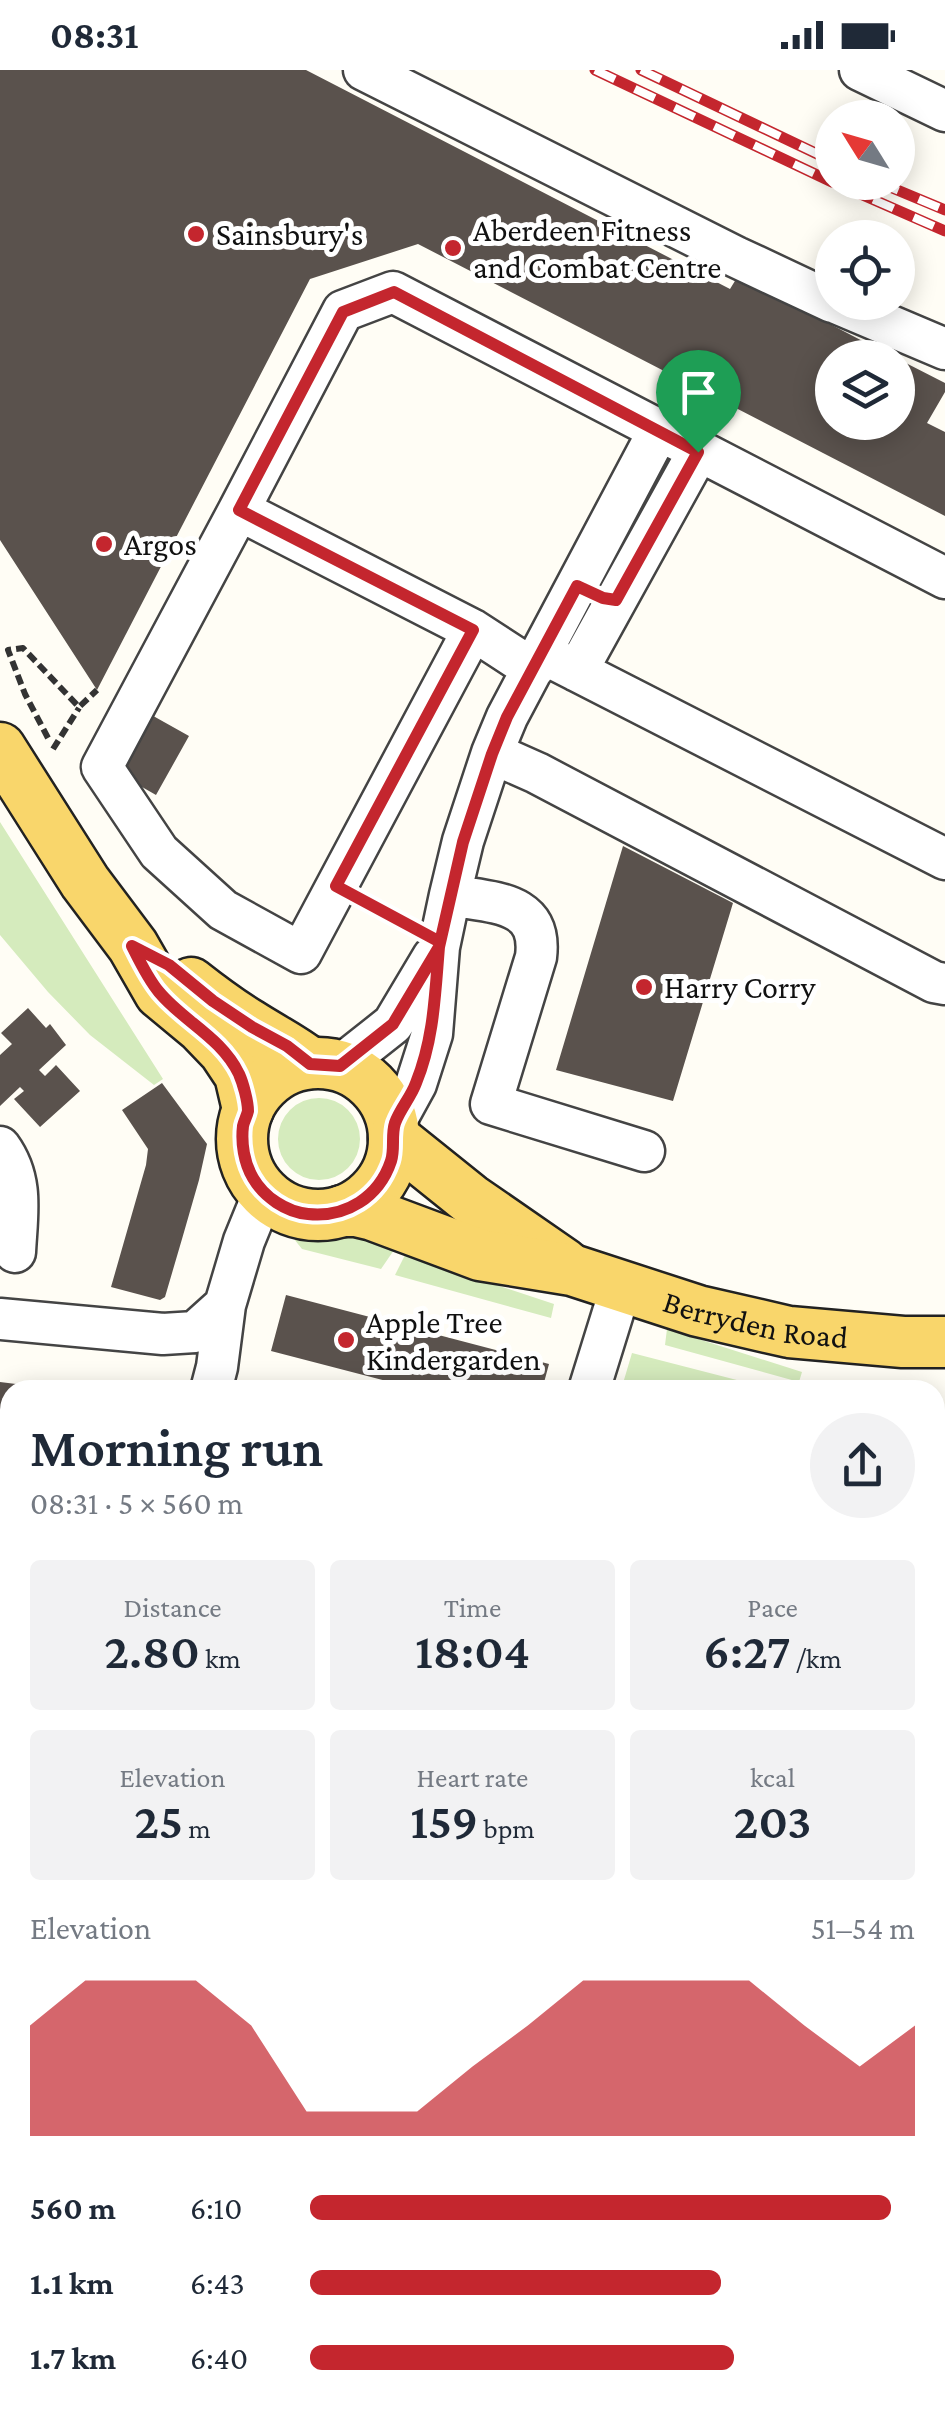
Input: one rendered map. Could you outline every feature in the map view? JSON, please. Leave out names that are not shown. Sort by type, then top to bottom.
[{"type":"main road","points":[[0,748],[160,993],[224,1051],[240,1075],[248,1110]]},
{"type":"main road","points":[[132,946],[169,965],[252,1027],[325,1065],[359,1075],[375,1088],[387,1106],[394,1132],[392,1158],[385,1175],[360,1203],[321,1216],[280,1206],[264,1192],[253,1178],[242,1144],[248,1110],[273,1078],[291,1068],[325,1065]]},
{"type":"main road","name":"Berryden Road","points":[[394,1132],[470,1199],[572,1270]]},
{"type":"main road","name":"Berryden Road","points":[[342,1212],[372,1214],[480,1256],[572,1270],[698,1311],[789,1332],[945,1342]]},
{"type":"street","points":[[364,70],[815,294]]},
{"type":"street","points":[[860,70],[927,92]]},
{"type":"street","points":[[473,630],[301,953],[223,910],[159,852],[102,767],[343,312],[394,292],[945,578]]},
{"type":"street","points":[[876,320],[945,349]]},
{"type":"street","points":[[394,1132],[416,1084],[432,1034],[439,944],[463,842],[492,754],[507,717],[659,430]]},
{"type":"street","points":[[577,671],[698,452]]},
{"type":"street","points":[[239,510],[537,661],[577,671],[945,859]]},
{"type":"street","points":[[616,510],[656,526]]},
{"type":"street","points":[[577,586],[616,600]]},
{"type":"street","points":[[492,754],[537,773],[934,982],[945,984]]},
{"type":"street","points":[[450,895],[513,907],[526,915],[535,928],[538,943],[491,1104],[644,1151]]},
{"type":"street","points":[[325,1065],[393,1024],[439,944]]},
{"type":"street","points":[[0,1147],[16,1174],[15,1252]]},
{"type":"street","points":[[213,1380],[225,1304],[264,1192]]},
{"type":"street","points":[[592,1380],[620,1287]]},
{"type":"street","points":[[0,1319],[150,1333],[195,1332],[225,1304]]},
{"type":"path","points":[[54,749],[25,694],[8,650],[23,648],[79,707]]},
{"type":"path","points":[[32,798],[79,707],[97,690]]},
{"type":"path","points":[[336,886],[439,944]]},
{"type":"green space","points":[[0,822],[163,1079],[154,1085],[90,1035],[0,935]]},
{"type":"green space","points":[[319,1098],[335,1101],[348,1110],[357,1123],[357,1155],[348,1168],[335,1177],[319,1180],[303,1177],[290,1168],[281,1155],[278,1139],[281,1123],[290,1110],[303,1101]]},
{"type":"green space","points":[[335,1227],[394,1250],[381,1269],[302,1249],[294,1239],[308,1230]]},
{"type":"green space","points":[[405,1255],[554,1304],[551,1318],[395,1275]]},
{"type":"green space","points":[[667,1329],[802,1372],[800,1380],[792,1380],[665,1345]]},
{"type":"green space","points":[[632,1353],[737,1380],[624,1380]]},
{"type":"building","points":[[0,70],[306,70],[730,289],[738,276],[815,316],[815,320],[861,340],[815,340],[815,440],[915,440],[915,368],[945,383],[945,392],[927,423],[945,432],[945,516],[418,244],[310,279],[97,690],[0,540]]},
{"type":"building","points":[[139,708],[189,736],[156,795],[107,767]]},
{"type":"building","name":"Harry Corry","points":[[623,846],[733,903],[673,1101],[556,1070]]},
{"type":"building","points":[[28,1008],[46,1028],[50,1024],[66,1045],[39,1070],[45,1076],[56,1065],[80,1091],[40,1127],[14,1099],[24,1091],[20,1087],[0,1106],[0,1055],[12,1044],[1,1033]]},
{"type":"building","points":[[162,1083],[207,1144],[165,1297],[160,1300],[111,1287],[148,1149],[122,1110]]},
{"type":"building","points":[[286,1295],[549,1364],[545,1380],[383,1380],[271,1351]]},
{"type":"railway","points":[[595,70],[815,174]]},
{"type":"railway","points":[[641,70],[815,153]]},
{"type":"railway","points":[[915,197],[945,210]]},
{"type":"railway","points":[[874,200],[945,231]]},
{"type":"place","name":"Sainsbury's","points":[[196,234]]},
{"type":"place","name":"Aberdeen Fitness and Combat Centre","points":[[453,248]]},
{"type":"place","name":"Argos","points":[[104,544]]},
{"type":"place","name":"Harry Corry","points":[[644,987]]},
{"type":"place","name":"Apple Tree Kindergarden","points":[[346,1340]]},
{"type":"route","points":[[698,452],[394,292],[343,312],[239,510],[473,630],[336,886],[440,942],[432,1034],[416,1084],[394,1126],[392,1158],[374,1191],[342,1212],[321,1216],[280,1206],[253,1178],[246,1162],[242,1144],[248,1110],[240,1075],[201,1027],[160,993],[132,946],[169,965],[213,1001],[310,1064],[340,1066],[393,1024],[439,947],[440,942],[450,895],[463,842],[507,717],[577,586],[616,600],[698,452]]}]
